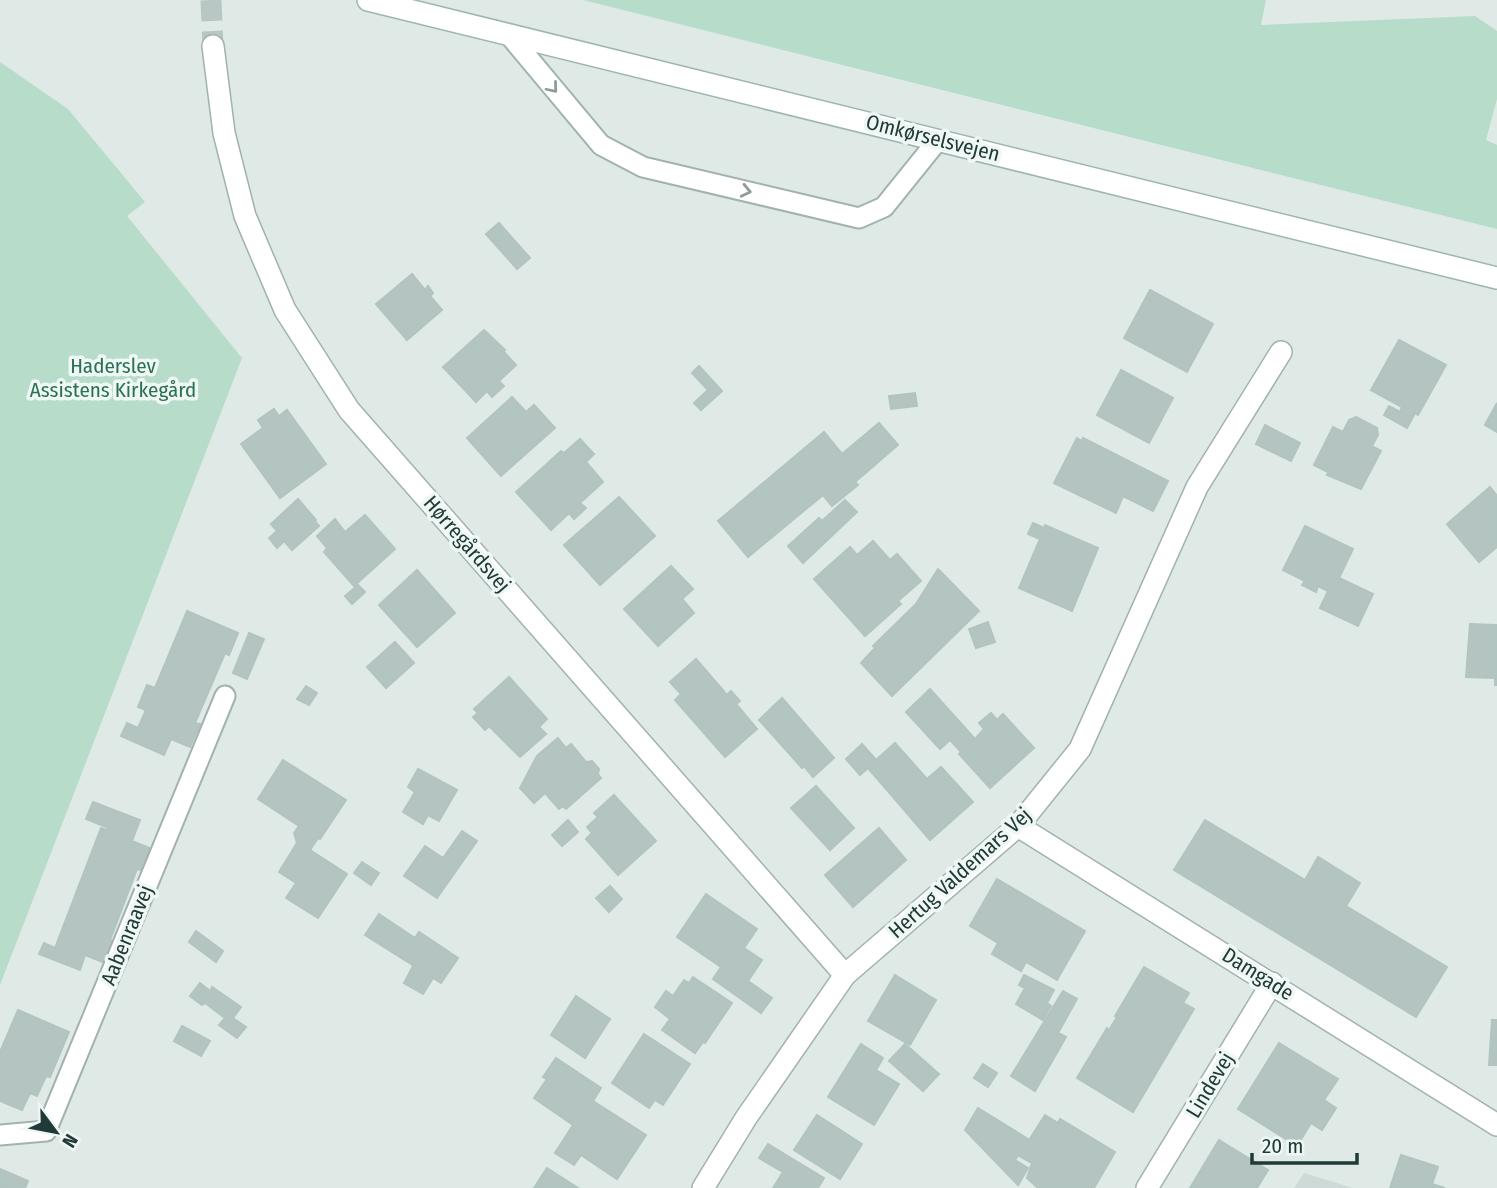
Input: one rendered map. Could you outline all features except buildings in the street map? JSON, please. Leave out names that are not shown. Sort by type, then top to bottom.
[{"type":"street","name":"Omkørselsvejen","points":[[368,0],[1497,278]]},
{"type":"street","name":"Hørregårdsvej","points":[[212,46],[224,133],[245,216],[285,310],[349,410],[845,975]]},
{"type":"street","name":"Hertug Valdemars Vej","points":[[703,1188],[746,1118],[845,975],[1018,826],[1080,749],[1197,487],[1281,352]]},
{"type":"street","name":"Damgade","points":[[1018,826],[1497,1125]]},
{"type":"street","name":"Lindevej","points":[[1147,1188],[1272,983]]},
{"type":"lane","points":[[510,36],[601,145],[643,167],[859,218],[884,206],[938,140]]},
{"type":"lane","name":"Aabenraavej","points":[[0,1135],[46,1131],[225,696]]},
{"type":"shaded area","points":[[1304,1173],[1353,1188],[1294,1188]]},
{"type":"green space","points":[[583,0],[1266,0],[1261,25],[1475,16],[1497,31],[1497,99],[1486,140],[1497,145],[1497,229]]},
{"type":"green space","name":"Haderslev Assistens Kirkegård","points":[[0,62],[68,109],[145,202],[127,216],[242,358],[0,985]]},
{"type":"tunnel","points":[[211,0],[213,46]]}]
